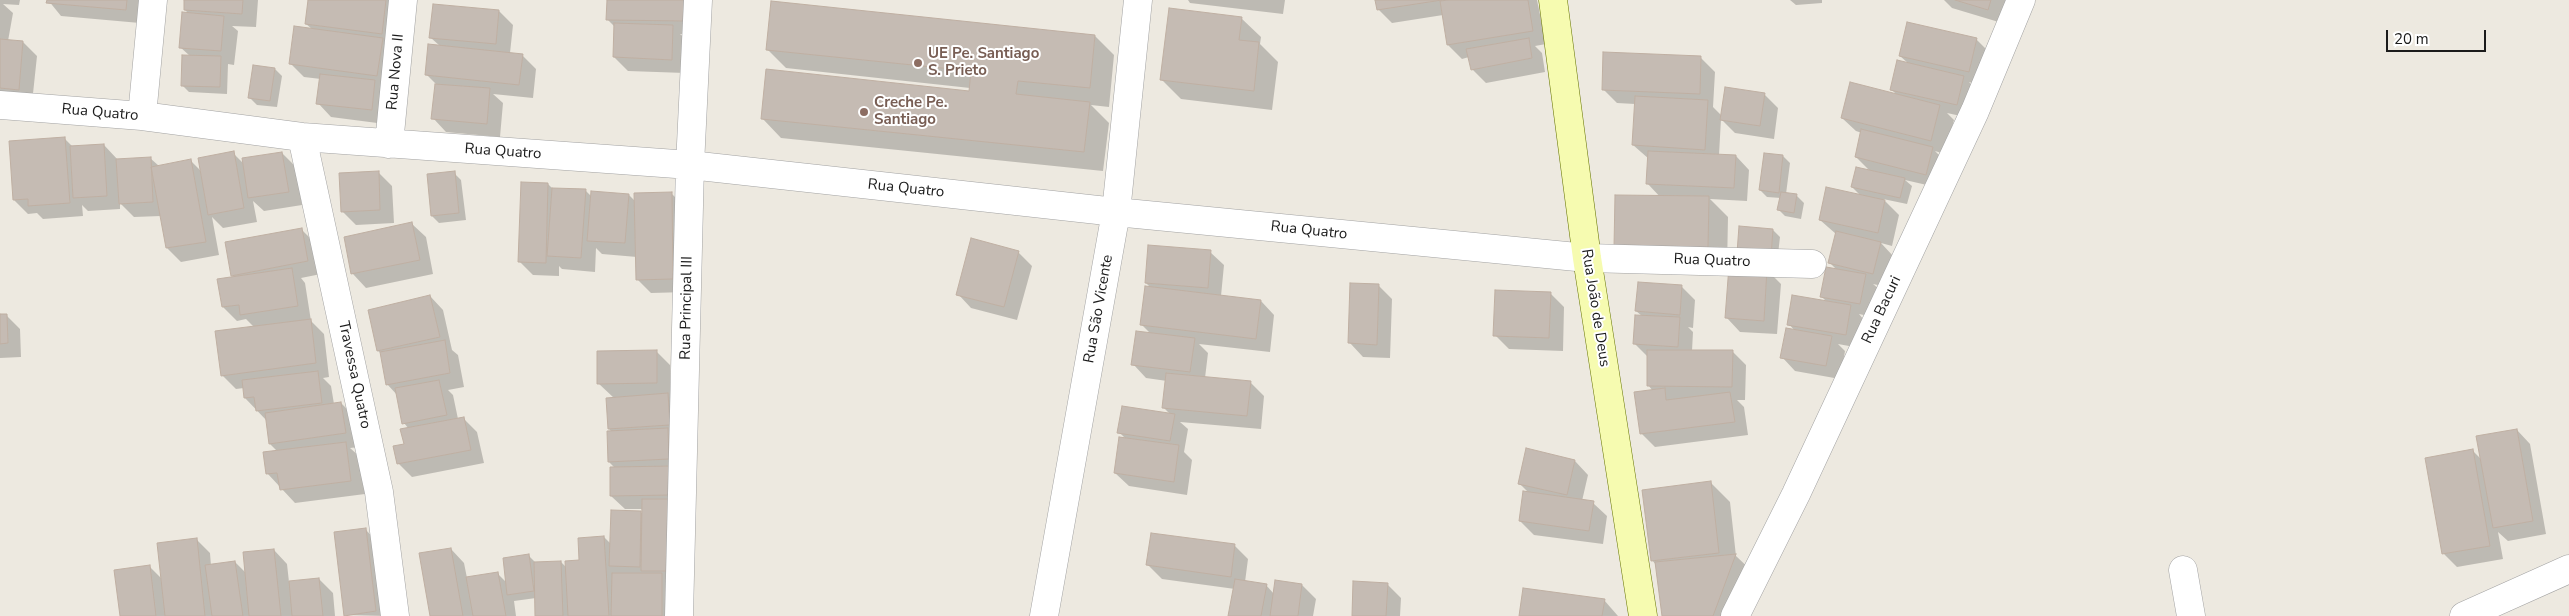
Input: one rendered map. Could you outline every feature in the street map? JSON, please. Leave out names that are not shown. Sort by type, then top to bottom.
[{"type":"street","points":[[142,116],[154,0]]},
{"type":"street","name":"Rua Nova II","points":[[389,144],[403,0]]},
{"type":"street","name":"Rua Principal III","points":[[679,616],[690,166],[698,0]]},
{"type":"street","name":"Rua São Vicente","points":[[1044,616],[1116,212],[1138,0]]},
{"type":"street","name":"Rua João de Deus","points":[[1553,0],[1587,258],[1643,616]]},
{"type":"street","name":"Rua Bacuri","points":[[1735,616],[1796,494],[1971,120],[2020,0]]},
{"type":"street","name":"Rua Quatro","points":[[0,105],[142,116],[302,137],[690,166],[1116,212],[1587,258],[1812,264]]},
{"type":"street","name":"Travessa Quatro","points":[[302,137],[379,492],[395,616]]},
{"type":"street","points":[[2183,570],[2191,616]]},
{"type":"street","points":[[2464,616],[2569,570]]},
{"type":"building","points":[[47,0],[127,0],[126,10],[46,3]]},
{"type":"building","points":[[184,0],[243,0],[242,14],[184,10]]},
{"type":"building","points":[[308,0],[386,0],[382,34],[305,24]]},
{"type":"building","points":[[607,0],[685,0],[685,21],[606,20]]},
{"type":"building","points":[[1375,0],[1442,0],[1377,10]]},
{"type":"building","points":[[1528,0],[1533,31],[1447,45],[1440,1]]},
{"type":"building","points":[[1955,0],[1991,0],[1988,10]]},
{"type":"building","points":[[771,1],[1095,35],[1090,88],[1018,81],[1016,94],[1090,102],[1084,152],[761,119],[766,69],[969,91],[971,71],[766,50]]},
{"type":"building","points":[[433,4],[499,10],[496,44],[429,38]]},
{"type":"building","points":[[1169,8],[1242,17],[1239,40],[1259,42],[1254,91],[1160,80]]},
{"type":"building","points":[[182,12],[224,16],[221,51],[179,48]]},
{"type":"building","points":[[1907,22],[1977,38],[1969,72],[1899,56]]},
{"type":"building","points":[[614,23],[673,25],[672,60],[613,57]]},
{"type":"building","points":[[294,26],[383,38],[377,76],[289,64]]},
{"type":"building","points":[[1529,38],[1532,58],[1471,70],[1466,49]]},
{"type":"building","points":[[0,39],[23,41],[19,90],[0,88]]},
{"type":"building","points":[[428,44],[523,54],[519,85],[425,75]]},
{"type":"building","points":[[1603,52],[1701,56],[1700,94],[1602,90]]},
{"type":"building","points":[[182,55],[221,56],[220,87],[181,86]]},
{"type":"building","points":[[1897,60],[1964,76],[1957,105],[1890,90]]},
{"type":"building","points":[[253,65],[275,68],[270,101],[248,98]]},
{"type":"building","points":[[320,74],[375,80],[372,110],[316,104]]},
{"type":"building","points":[[1850,82],[1940,105],[1931,141],[1841,118]]},
{"type":"building","points":[[435,84],[490,88],[487,124],[431,119]]},
{"type":"building","points":[[1725,87],[1765,93],[1760,126],[1720,120]]},
{"type":"building","points":[[1635,96],[1708,100],[1705,150],[1632,145]]},
{"type":"building","points":[[1861,129],[1933,147],[1926,175],[1855,157]]},
{"type":"building","points":[[65,137],[70,203],[28,206],[28,199],[13,200],[9,141]]},
{"type":"building","points":[[104,144],[107,196],[73,198],[70,146]]},
{"type":"building","points":[[234,151],[244,208],[208,215],[198,158]]},
{"type":"building","points":[[1648,151],[1736,155],[1734,188],[1646,184]]},
{"type":"building","points":[[282,152],[289,192],[248,198],[242,158]]},
{"type":"building","points":[[1764,153],[1783,155],[1779,193],[1759,190]]},
{"type":"building","points":[[151,157],[153,202],[119,204],[116,159]]},
{"type":"building","points":[[191,159],[206,242],[166,248],[151,167]]},
{"type":"building","points":[[1856,167],[1905,178],[1900,198],[1851,187]]},
{"type":"building","points":[[379,171],[380,210],[341,212],[339,173]]},
{"type":"building","points":[[455,171],[459,213],[431,216],[427,174]]},
{"type":"building","points":[[521,182],[548,183],[546,263],[518,262]]},
{"type":"building","points":[[1826,187],[1885,200],[1878,233],[1819,220]]},
{"type":"building","points":[[552,188],[586,189],[581,258],[547,256]]},
{"type":"building","points":[[591,191],[629,194],[625,243],[587,241]]},
{"type":"building","points":[[672,192],[673,279],[636,280],[634,193]]},
{"type":"building","points":[[1781,192],[1797,194],[1794,213],[1777,210]]},
{"type":"building","points":[[1615,195],[1709,196],[1708,249],[1614,247]]},
{"type":"building","points":[[412,222],[420,260],[351,274],[344,237]]},
{"type":"building","points":[[1739,226],[1773,229],[1771,257],[1737,253]]},
{"type":"building","points":[[302,228],[308,261],[231,276],[225,242]]},
{"type":"building","points":[[1836,231],[1881,242],[1873,274],[1828,263]]},
{"type":"building","points":[[971,238],[1019,251],[1004,307],[956,295]]},
{"type":"building","points":[[1148,245],[1211,250],[1208,288],[1145,283]]},
{"type":"building","points":[[1729,266],[1767,269],[1764,321],[1725,318]]},
{"type":"building","points":[[1826,267],[1866,274],[1860,304],[1820,297]]},
{"type":"building","points":[[292,268],[298,306],[240,315],[239,305],[222,307],[217,279]]},
{"type":"building","points":[[1638,282],[1682,285],[1680,315],[1635,311]]},
{"type":"building","points":[[1350,283],[1379,284],[1377,345],[1348,343]]},
{"type":"building","points":[[1145,286],[1261,300],[1256,339],[1140,325]]},
{"type":"building","points":[[1495,290],[1551,292],[1549,338],[1493,336]]},
{"type":"building","points":[[430,295],[440,337],[377,351],[368,310]]},
{"type":"building","points":[[1792,295],[1851,305],[1846,335],[1787,325]]},
{"type":"building","points":[[0,314],[7,314],[8,343],[0,344]]},
{"type":"building","points":[[1635,315],[1680,317],[1678,347],[1633,344]]},
{"type":"building","points":[[311,319],[316,363],[221,376],[215,331]]},
{"type":"building","points":[[1786,328],[1832,336],[1826,366],[1780,358]]},
{"type":"building","points":[[1136,331],[1195,338],[1190,372],[1131,365]]},
{"type":"building","points":[[445,340],[450,373],[386,385],[380,352]]},
{"type":"building","points":[[657,350],[657,383],[597,384],[597,351]]},
{"type":"building","points":[[1647,350],[1733,350],[1732,387],[1647,386]]},
{"type":"building","points":[[318,371],[322,403],[256,411],[254,397],[244,398],[242,380]]},
{"type":"building","points":[[1166,373],[1251,381],[1247,416],[1162,408]]},
{"type":"building","points":[[439,380],[447,415],[402,424],[395,388]]},
{"type":"building","points":[[1665,388],[1666,400],[1730,392],[1735,422],[1640,434],[1634,392]]},
{"type":"building","points":[[668,393],[670,425],[608,429],[606,398]]},
{"type":"building","points":[[341,402],[346,433],[269,444],[265,413]]},
{"type":"building","points":[[1122,406],[1175,414],[1170,441],[1117,433]]},
{"type":"building","points":[[464,417],[471,450],[397,464],[393,446],[404,444],[400,429]]},
{"type":"building","points":[[668,428],[669,459],[608,462],[607,431]]},
{"type":"building","points":[[2517,429],[2533,521],[2493,528],[2476,436]]},
{"type":"building","points":[[1119,437],[1179,445],[1174,482],[1114,473]]},
{"type":"building","points":[[346,442],[351,481],[280,490],[277,473],[266,474],[263,452]]},
{"type":"building","points":[[1526,448],[1575,460],[1567,495],[1518,484]]},
{"type":"building","points":[[2473,449],[2490,546],[2442,554],[2425,458]]},
{"type":"building","points":[[673,466],[673,495],[610,496],[610,467]]},
{"type":"building","points":[[1711,481],[1719,553],[1651,561],[1642,490]]},
{"type":"building","points":[[1523,491],[1594,501],[1589,531],[1519,521]]},
{"type":"building","points":[[642,499],[670,499],[669,571],[641,571]]},
{"type":"building","points":[[611,510],[641,511],[640,567],[609,566]]},
{"type":"building","points":[[366,528],[376,611],[344,616],[334,532]]},
{"type":"building","points":[[1151,533],[1235,544],[1231,577],[1146,565]]},
{"type":"building","points":[[604,536],[609,616],[568,616],[565,561],[579,560],[578,538]]},
{"type":"building","points":[[197,538],[205,616],[165,616],[157,543]]},
{"type":"building","points":[[451,548],[463,616],[430,616],[419,553]]},
{"type":"building","points":[[274,549],[281,616],[249,616],[243,552]]},
{"type":"building","points":[[529,554],[534,591],[507,595],[503,558]]},
{"type":"building","points":[[1736,554],[1713,616],[1662,616],[1655,562]]},
{"type":"building","points":[[235,561],[243,616],[212,616],[205,565]]},
{"type":"building","points":[[561,561],[563,616],[535,616],[534,562]]},
{"type":"building","points":[[150,565],[156,616],[120,616],[114,570]]},
{"type":"building","points":[[498,572],[506,616],[473,616],[466,577]]},
{"type":"building","points":[[612,573],[662,573],[662,616],[611,616]]},
{"type":"building","points":[[319,578],[323,616],[292,616],[289,581]]},
{"type":"building","points":[[1235,579],[1267,584],[1261,616],[1228,616]]},
{"type":"building","points":[[1275,580],[1302,584],[1298,616],[1270,616]]},
{"type":"building","points":[[1353,581],[1388,583],[1386,616],[1352,616]]},
{"type":"building","points":[[1523,588],[1605,599],[1602,616],[1519,616]]},
{"type":"place","name":"UE Pe. Santiago S. Prieto","points":[[918,63]]},
{"type":"place","name":"Creche Pe. Santiago","points":[[864,112]]}]
